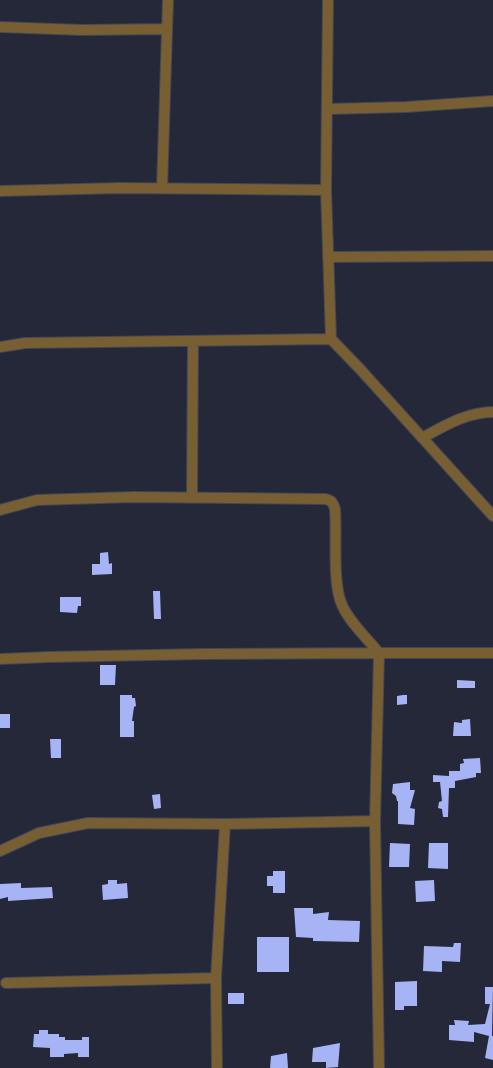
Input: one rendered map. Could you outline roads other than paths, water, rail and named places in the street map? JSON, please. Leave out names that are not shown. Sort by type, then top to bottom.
[{"type":"street","points":[[162,188],[168,0]]},
{"type":"street","points":[[328,0],[326,190],[331,340],[360,369],[493,516]]},
{"type":"street","points":[[0,27],[82,30],[167,30]]},
{"type":"street","points":[[327,109],[406,107],[493,101]]},
{"type":"street","points":[[0,191],[120,188],[326,190]]},
{"type":"street","points":[[328,257],[493,256]]},
{"type":"street","points":[[0,347],[25,343],[331,340]]},
{"type":"street","points":[[192,498],[193,341]]},
{"type":"street","points":[[422,438],[454,421],[482,412],[493,412]]},
{"type":"street","points":[[0,510],[37,500],[133,497],[331,500],[335,509],[337,580],[341,604],[349,617],[379,653],[375,821],[379,1068]]},
{"type":"street","points":[[0,659],[188,654],[493,653]]},
{"type":"street","points":[[0,851],[39,833],[88,823],[225,824],[375,821]]},
{"type":"street","points":[[217,1068],[216,978],[225,824]]},
{"type":"street","points":[[6,983],[216,978]]}]
